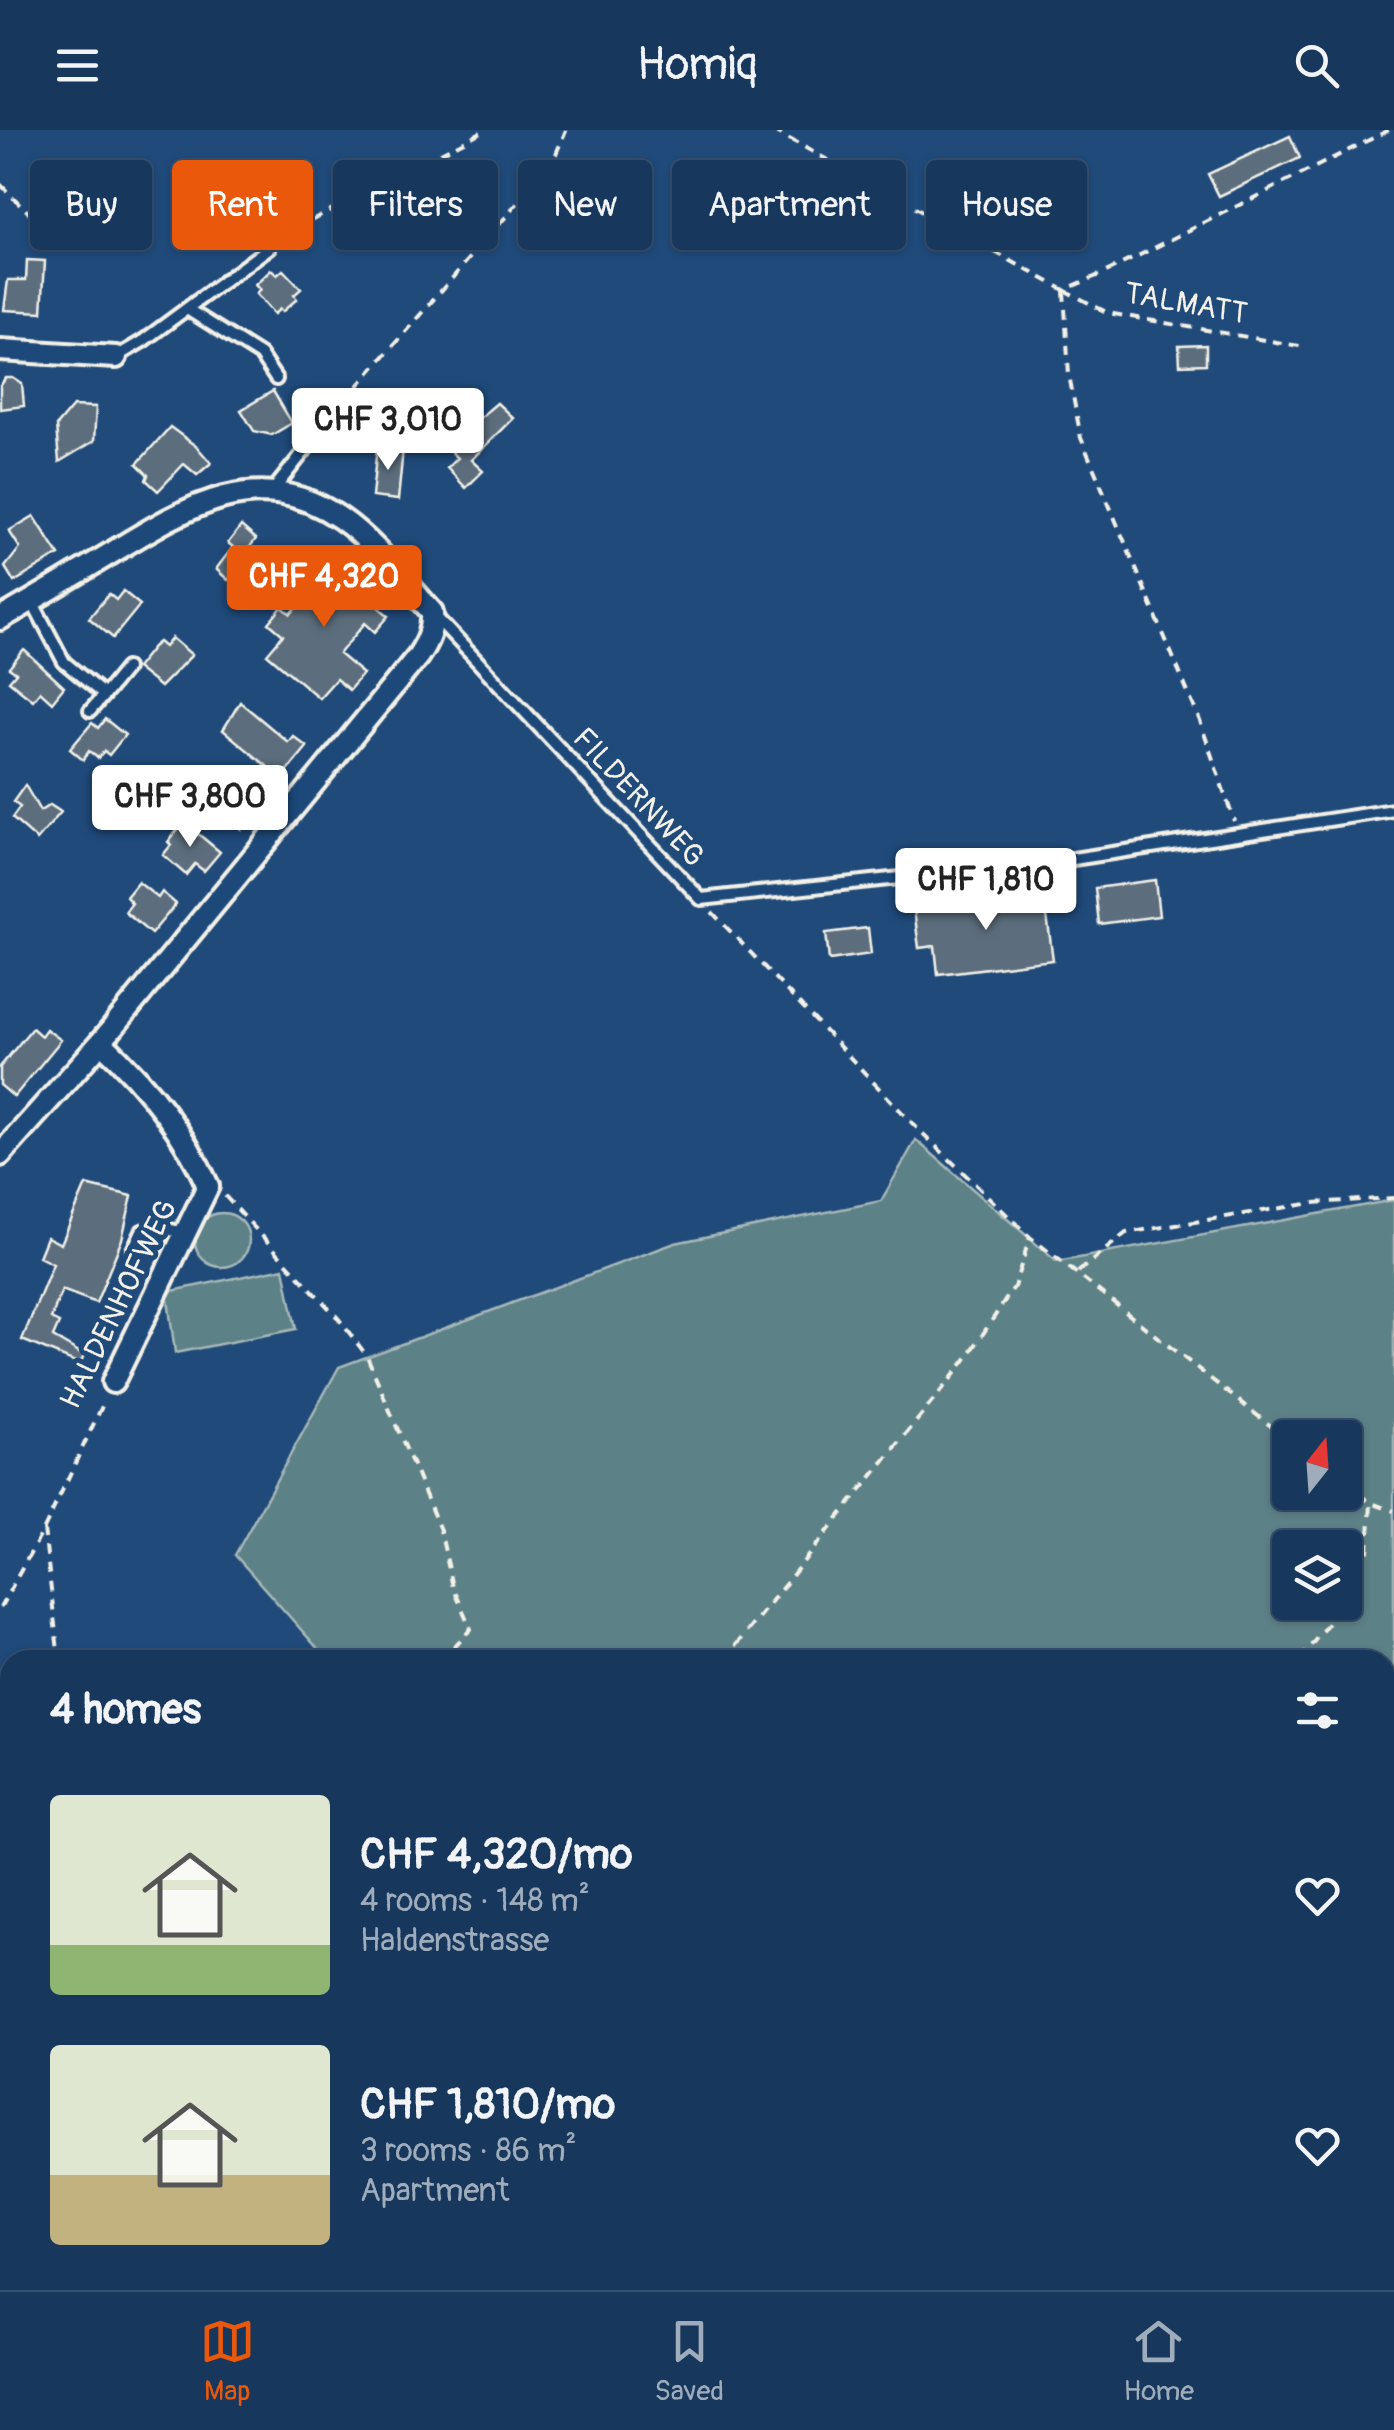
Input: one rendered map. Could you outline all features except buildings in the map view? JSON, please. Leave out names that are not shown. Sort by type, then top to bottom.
[{"type":"street","points":[[0,350],[116,356]]},
{"type":"street","points":[[0,620],[182,510],[222,496],[275,493],[308,501],[344,520],[432,612],[433,626],[418,656],[101,1042],[0,1155]]},
{"type":"street","name":"HALDENHOFWEG","points":[[101,1042],[135,1074],[196,1160],[208,1186],[113,1382]]},
{"type":"lane","points":[[116,356],[266,250]]},
{"type":"lane","points":[[187,309],[260,355],[276,378]]},
{"type":"lane","points":[[275,493],[278,484],[347,398],[379,419]]},
{"type":"lane","points":[[32,601],[64,662],[104,695]]},
{"type":"lane","name":"FILDERNWEG","points":[[432,612],[700,900],[1060,861],[1394,810]]},
{"type":"lane","points":[[90,711],[126,668]]},
{"type":"lane","points":[[133,1250],[142,1231],[156,1227],[186,1233]]},
{"type":"path","points":[[313,219],[485,130]]},
{"type":"path","points":[[347,398],[537,181],[556,154],[566,130]]},
{"type":"path","name":"TALMATT","points":[[772,130],[1108,314],[1305,347]]},
{"type":"path","points":[[1228,802],[1200,721],[1081,438],[1069,375],[1064,290],[1389,130]]},
{"type":"path","points":[[0,184],[30,214]]},
{"type":"path","points":[[700,900],[901,1112],[1030,1237],[1272,1427]]},
{"type":"path","points":[[208,1186],[228,1198],[338,1318],[367,1356],[440,1530],[453,1587],[472,1630],[451,1650]]},
{"type":"path","points":[[1078,1272],[1126,1233],[1313,1203],[1394,1198]]},
{"type":"path","points":[[732,1650],[964,1362],[1014,1287],[1030,1237]]},
{"type":"path","name":"HALDENHOFWEG","points":[[0,1608],[44,1530],[113,1382]]},
{"type":"path","points":[[1362,1497],[1394,1511]]},
{"type":"path","points":[[1362,1564],[1368,1552],[1371,1504]]},
{"type":"path","points":[[44,1530],[58,1650]]},
{"type":"path","points":[[1308,1650],[1330,1620]]},
{"type":"green space","points":[[916,1140],[1057,1262],[1394,1200],[1394,1650],[319,1650],[235,1555],[339,1367],[675,1243],[881,1201]]},
{"type":"green space","points":[[222,1213],[241,1221],[249,1240],[241,1259],[222,1267],[203,1259],[195,1240],[203,1221]]},
{"type":"green space","points":[[284,1268],[296,1329],[175,1353],[167,1292]]}]
